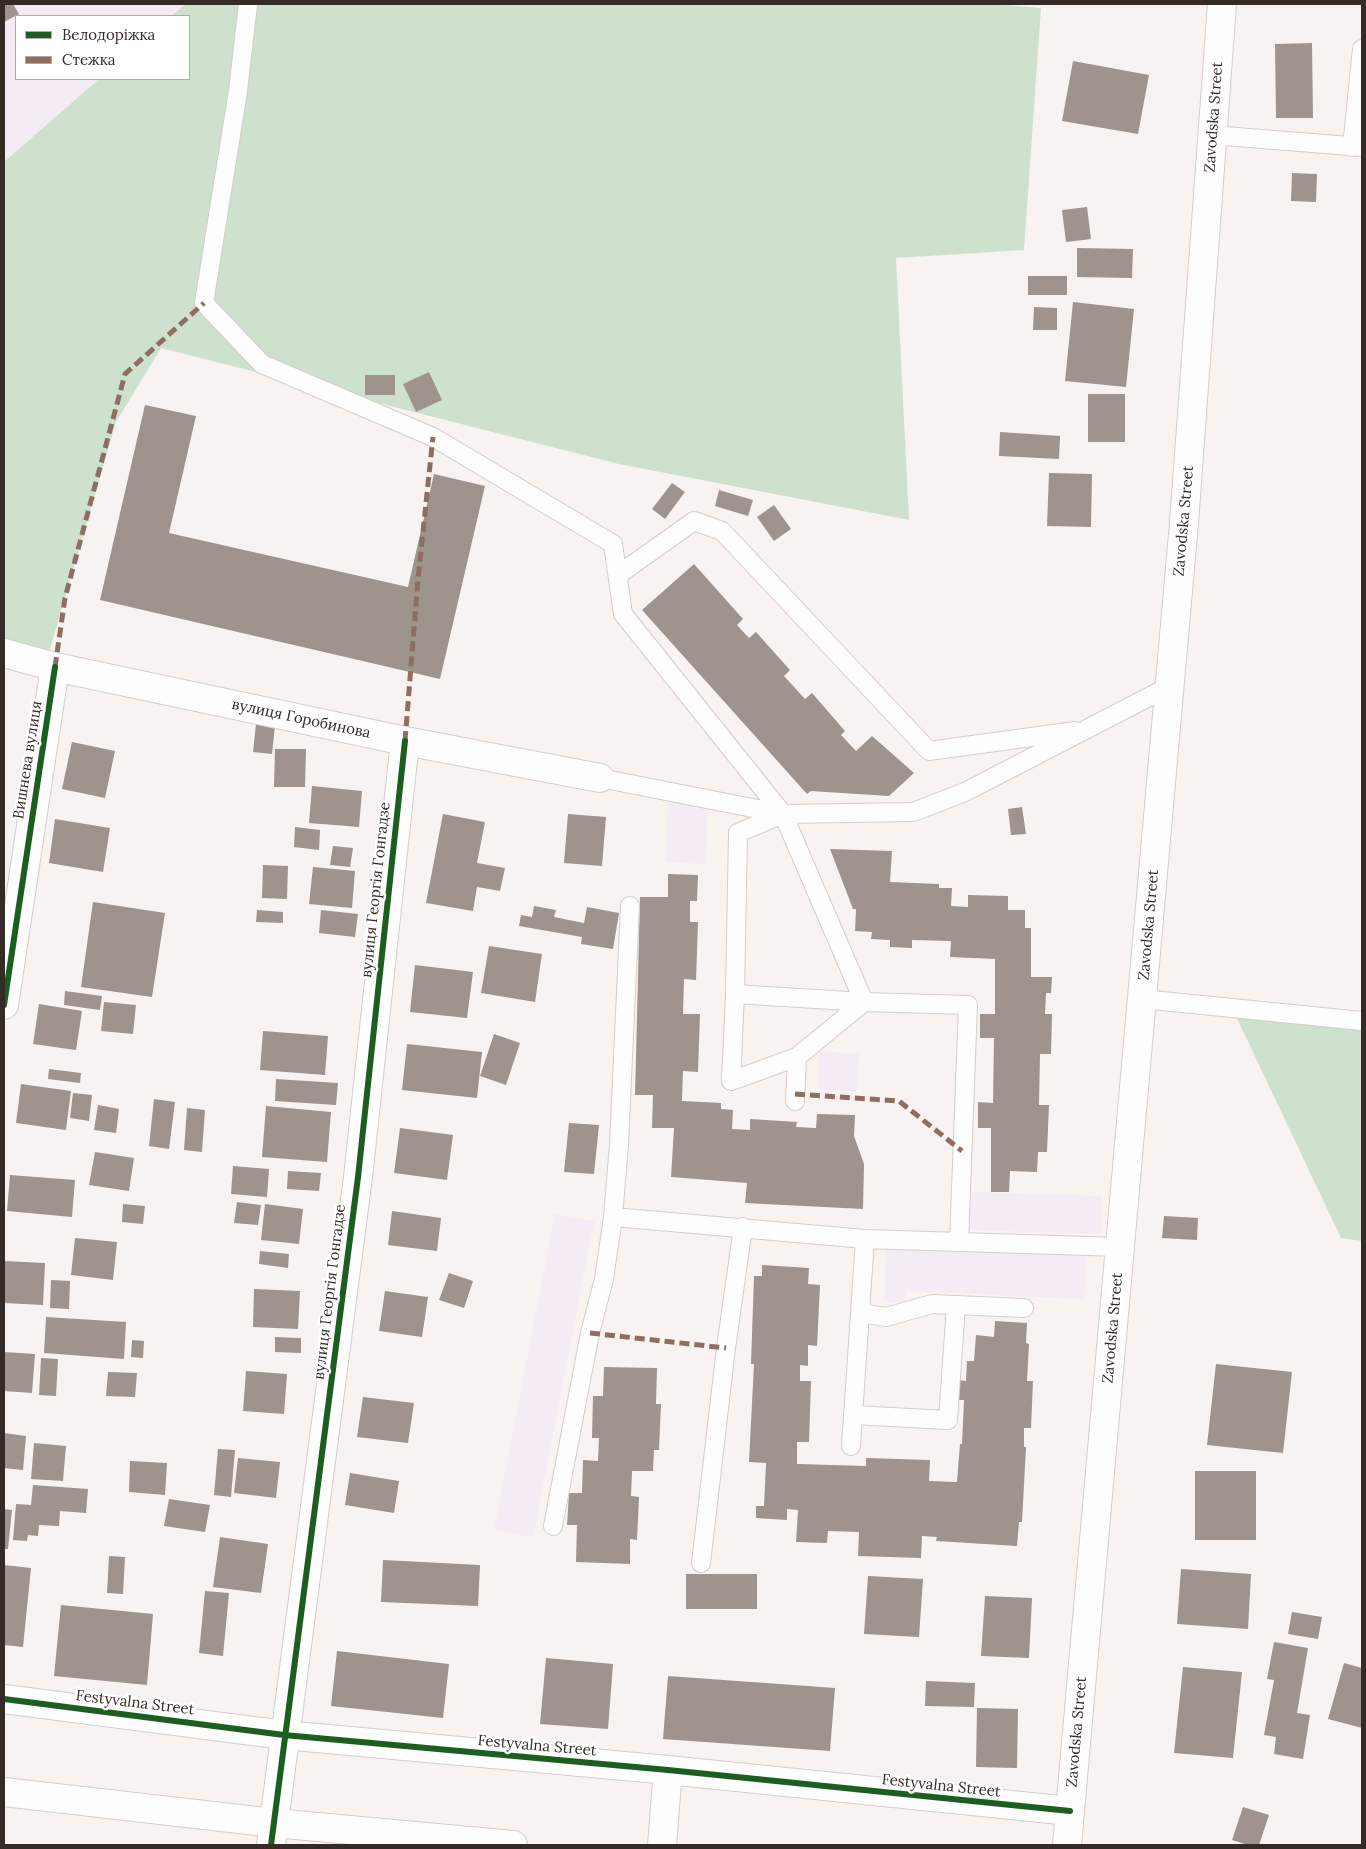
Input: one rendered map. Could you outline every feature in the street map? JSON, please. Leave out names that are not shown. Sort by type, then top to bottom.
[{"type":"street","name":"Zavodska Street","points":[[1067,1845],[1184,522],[1222,4]]},
{"type":"street","name":"вулиця Горобинова","points":[[4,653],[55,667],[405,740],[600,778]]},
{"type":"street","name":"Вишнева вулиця","points":[[4,1005],[55,667]]},
{"type":"street","name":"вулиця Георгія Гонгадзе","points":[[272,1834],[358,1177],[405,740]]},
{"type":"street","name":"Festyvalna Street","points":[[4,1699],[284,1735],[668,1770],[1070,1812]]},
{"type":"street","points":[[662,1845],[668,1770]]},
{"type":"street","points":[[4,1792],[272,1834],[514,1845]]},
{"type":"lane","points":[[248,4],[238,91],[204,303],[262,364],[433,437],[613,544],[623,614],[783,814],[864,1002]]},
{"type":"lane","points":[[1212,135],[1357,147],[1362,49]]},
{"type":"lane","points":[[618,575],[694,522],[722,531],[929,750],[1087,729]]},
{"type":"lane","points":[[600,778],[783,814],[913,812],[965,792],[1170,686]]},
{"type":"lane","points":[[783,814],[738,833],[735,994],[731,1081],[797,1058],[864,1002]]},
{"type":"lane","points":[[553,1526],[590,1333],[604,1279],[613,1216],[619,1144],[630,906]]},
{"type":"lane","points":[[735,994],[864,1002],[968,1005],[959,1242]]},
{"type":"lane","points":[[1142,999],[1362,1021]]},
{"type":"lane","points":[[795,1101],[797,1058]]},
{"type":"lane","points":[[613,1216],[865,1239],[1120,1247]]},
{"type":"lane","points":[[701,1563],[726,1348],[743,1227]]},
{"type":"lane","points":[[851,1446],[865,1239]]},
{"type":"lane","points":[[861,1313],[886,1316],[932,1304],[1024,1308]]},
{"type":"lane","points":[[853,1415],[948,1420],[956,1306]]},
{"type":"shaded area","points":[[4,4],[186,4],[172,15],[15,15],[15,80],[98,80],[4,162]]},
{"type":"shaded area","points":[[668,802],[708,804],[705,864],[666,862]]},
{"type":"shaded area","points":[[820,1051],[859,1054],[856,1092],[817,1089]]},
{"type":"shaded area","points":[[967,1192],[1102,1196],[1101,1234],[966,1230]]},
{"type":"shaded area","points":[[555,1214],[594,1221],[533,1537],[494,1530]]},
{"type":"shaded area","points":[[887,1246],[1086,1256],[1084,1299],[906,1291],[905,1303],[884,1302]]},
{"type":"green space","points":[[186,4],[991,4],[1041,8],[1024,250],[896,258],[909,520],[619,464],[161,348],[116,422],[46,663],[4,654],[4,162],[98,80],[190,80],[190,15],[172,15]]},
{"type":"green space","points":[[1234,1012],[1362,1022],[1362,1241],[1341,1238]]},
{"type":"building","points":[[4,4],[13,4],[19,14],[4,22]]},
{"type":"building","points":[[1312,43],[1313,118],[1276,118],[1275,44]]},
{"type":"building","points":[[1073,61],[1149,75],[1138,134],[1062,121]]},
{"type":"building","points":[[1292,173],[1317,174],[1316,202],[1291,201]]},
{"type":"building","points":[[1087,207],[1091,239],[1066,242],[1062,210]]},
{"type":"building","points":[[1077,248],[1133,249],[1132,278],[1077,277]]},
{"type":"building","points":[[1028,276],[1067,276],[1067,295],[1028,295]]},
{"type":"building","points":[[1073,302],[1134,309],[1126,387],[1065,381]]},
{"type":"building","points":[[1034,307],[1057,308],[1057,330],[1033,330]]},
{"type":"building","points":[[429,372],[442,400],[416,412],[403,384]]},
{"type":"building","points":[[365,375],[395,375],[395,395],[365,395]]},
{"type":"building","points":[[1088,394],[1125,394],[1125,442],[1088,442]]},
{"type":"building","points":[[145,405],[196,416],[169,533],[408,587],[434,474],[485,486],[440,679],[100,600]]},
{"type":"building","points":[[1000,432],[1060,436],[1059,459],[999,456]]},
{"type":"building","points":[[1049,473],[1092,474],[1091,527],[1047,526]]},
{"type":"building","points":[[672,483],[685,492],[665,519],[652,509]]},
{"type":"building","points":[[719,490],[753,500],[748,516],[715,506]]},
{"type":"building","points":[[774,505],[791,529],[774,541],[757,517]]},
{"type":"building","points":[[694,564],[743,619],[737,625],[749,638],[756,632],[790,670],[784,676],[805,699],[812,693],[845,731],[841,735],[856,751],[872,736],[914,773],[889,796],[811,791],[807,794],[642,610]]},
{"type":"building","points":[[256,724],[275,726],[272,754],[253,752]]},
{"type":"building","points":[[72,742],[115,751],[105,798],[62,789]]},
{"type":"building","points":[[275,749],[306,749],[305,787],[274,787]]},
{"type":"building","points":[[312,786],[362,791],[359,827],[309,823]]},
{"type":"building","points":[[1022,807],[1026,834],[1011,835],[1008,809]]},
{"type":"building","points":[[443,814],[485,822],[477,863],[505,868],[500,891],[477,887],[473,911],[426,903]]},
{"type":"building","points":[[568,814],[606,817],[602,866],[564,863]]},
{"type":"building","points":[[55,819],[110,828],[103,872],[49,863]]},
{"type":"building","points":[[295,827],[320,830],[319,850],[294,847]]},
{"type":"building","points":[[333,846],[353,848],[350,867],[330,865]]},
{"type":"building","points":[[830,849],[892,851],[890,882],[939,884],[939,888],[952,888],[951,906],[968,907],[968,895],[1008,896],[1008,910],[1025,910],[1025,928],[1031,928],[1031,977],[1052,977],[1051,993],[1046,993],[1045,1014],[1052,1014],[1051,1054],[1040,1054],[1039,1105],[1049,1105],[1047,1152],[1038,1152],[1037,1172],[1010,1171],[1009,1192],[991,1192],[991,1128],[978,1128],[978,1102],[993,1103],[994,1038],[980,1038],[980,1014],[995,1014],[995,959],[950,957],[951,941],[912,940],[912,948],[890,947],[890,940],[871,939],[872,932],[855,931],[856,909],[853,909]]},
{"type":"building","points":[[263,865],[288,866],[287,899],[262,898]]},
{"type":"building","points":[[313,867],[355,871],[352,908],[309,904]]},
{"type":"building","points":[[668,874],[698,875],[697,901],[690,901],[690,922],[698,922],[696,980],[684,979],[683,1014],[700,1014],[698,1072],[683,1071],[682,1101],[721,1103],[721,1109],[733,1110],[732,1129],[750,1130],[750,1119],[797,1122],[796,1127],[816,1128],[817,1114],[855,1115],[854,1136],[864,1164],[863,1209],[745,1203],[747,1183],[671,1177],[674,1128],[652,1128],[653,1095],[635,1095],[640,897],[668,897]]},
{"type":"building","points":[[93,902],[165,913],[152,997],[81,987]]},
{"type":"building","points":[[534,906],[556,910],[554,917],[584,923],[587,907],[619,913],[613,949],[581,944],[582,937],[519,926],[521,915],[532,917]]},
{"type":"building","points":[[257,910],[283,912],[283,923],[256,922]]},
{"type":"building","points":[[321,910],[358,914],[355,937],[319,933]]},
{"type":"building","points":[[489,946],[542,954],[535,1002],[481,993]]},
{"type":"building","points":[[415,965],[473,972],[467,1018],[410,1012]]},
{"type":"building","points":[[65,991],[102,996],[100,1010],[64,1005]]},
{"type":"building","points":[[104,1002],[136,1005],[133,1034],[101,1031]]},
{"type":"building","points":[[39,1004],[82,1011],[76,1050],[33,1044]]},
{"type":"building","points":[[263,1031],[328,1036],[325,1075],[260,1070]]},
{"type":"building","points":[[494,1034],[520,1043],[506,1085],[480,1076]]},
{"type":"building","points":[[407,1044],[482,1052],[477,1098],[402,1090]]},
{"type":"building","points":[[49,1069],[81,1073],[80,1083],[48,1079]]},
{"type":"building","points":[[276,1079],[338,1083],[336,1105],[275,1101]]},
{"type":"building","points":[[21,1084],[71,1091],[66,1130],[16,1123]]},
{"type":"building","points":[[73,1093],[92,1095],[89,1121],[70,1118]]},
{"type":"building","points":[[154,1099],[175,1102],[169,1149],[149,1146]]},
{"type":"building","points":[[98,1105],[119,1109],[116,1133],[94,1130]]},
{"type":"building","points":[[266,1106],[331,1112],[327,1162],[262,1157]]},
{"type":"building","points":[[187,1108],[205,1110],[202,1152],[184,1150]]},
{"type":"building","points":[[569,1123],[599,1125],[594,1174],[564,1172]]},
{"type":"building","points":[[400,1128],[453,1135],[447,1180],[394,1173]]},
{"type":"building","points":[[95,1152],[134,1158],[129,1191],[89,1185]]},
{"type":"building","points":[[233,1166],[269,1169],[267,1197],[231,1194]]},
{"type":"building","points":[[288,1171],[321,1173],[319,1191],[287,1189]]},
{"type":"building","points":[[10,1175],[75,1180],[72,1217],[7,1211]]},
{"type":"building","points":[[237,1202],[261,1205],[258,1225],[234,1223]]},
{"type":"building","points":[[123,1204],[145,1206],[143,1224],[122,1222]]},
{"type":"building","points":[[265,1204],[303,1209],[299,1244],[261,1240]]},
{"type":"building","points":[[392,1211],[441,1218],[437,1251],[388,1245]]},
{"type":"building","points":[[1164,1216],[1198,1218],[1197,1240],[1162,1238]]},
{"type":"building","points":[[75,1238],[117,1242],[113,1280],[71,1275]]},
{"type":"building","points":[[260,1251],[289,1254],[288,1268],[259,1264]]},
{"type":"building","points":[[4,1261],[45,1263],[43,1305],[4,1303]]},
{"type":"building","points":[[762,1265],[809,1268],[808,1284],[820,1285],[817,1346],[808,1345],[808,1366],[800,1365],[800,1381],[811,1381],[809,1442],[797,1442],[797,1464],[866,1466],[866,1458],[930,1460],[929,1481],[957,1482],[960,1444],[962,1444],[964,1400],[958,1400],[959,1380],[966,1381],[967,1361],[974,1361],[976,1335],[994,1337],[995,1321],[1027,1323],[1026,1343],[1029,1344],[1027,1381],[1033,1381],[1031,1428],[1024,1428],[1024,1447],[1026,1447],[1022,1522],[1019,1522],[1017,1546],[936,1541],[937,1537],[922,1536],[921,1558],[858,1556],[859,1532],[828,1531],[827,1543],[796,1542],[798,1510],[787,1509],[787,1520],[756,1518],[756,1506],[764,1506],[766,1463],[749,1462],[754,1364],[751,1364],[754,1276],[762,1276]]},
{"type":"building","points":[[449,1273],[473,1281],[464,1308],[439,1300]]},
{"type":"building","points":[[51,1280],[70,1281],[69,1309],[50,1308]]},
{"type":"building","points":[[254,1289],[300,1291],[298,1329],[253,1327]]},
{"type":"building","points":[[385,1291],[428,1297],[422,1337],[379,1331]]},
{"type":"building","points":[[46,1317],[126,1322],[124,1359],[44,1353]]},
{"type":"building","points":[[275,1337],[301,1338],[301,1353],[275,1352]]},
{"type":"building","points":[[132,1340],[144,1341],[143,1358],[131,1357]]},
{"type":"building","points":[[4,1352],[35,1354],[32,1393],[4,1391]]},
{"type":"building","points":[[41,1358],[58,1359],[56,1396],[39,1395]]},
{"type":"building","points":[[1216,1364],[1292,1372],[1283,1453],[1207,1445]]},
{"type":"building","points":[[604,1367],[657,1368],[656,1404],[661,1404],[659,1450],[654,1450],[653,1471],[632,1471],[631,1496],[639,1497],[637,1540],[630,1539],[630,1564],[576,1562],[577,1525],[567,1525],[569,1493],[582,1493],[583,1460],[598,1461],[599,1438],[592,1438],[593,1396],[603,1396]]},
{"type":"building","points":[[246,1371],[287,1374],[284,1414],[243,1411]]},
{"type":"building","points":[[108,1372],[137,1373],[135,1397],[106,1396]]},
{"type":"building","points":[[363,1397],[414,1403],[408,1443],[357,1437]]},
{"type":"building","points":[[4,1433],[26,1436],[23,1470],[4,1468]]},
{"type":"building","points":[[34,1443],[66,1446],[63,1481],[31,1479]]},
{"type":"building","points":[[218,1449],[235,1450],[231,1497],[214,1495]]},
{"type":"building","points":[[238,1458],[280,1462],[276,1498],[234,1493]]},
{"type":"building","points":[[130,1461],[167,1463],[165,1495],[129,1492]]},
{"type":"building","points":[[1195,1471],[1256,1471],[1256,1540],[1195,1540]]},
{"type":"building","points":[[350,1473],[399,1481],[394,1513],[345,1505]]},
{"type":"building","points":[[33,1485],[88,1489],[86,1513],[60,1511],[59,1526],[39,1525],[38,1536],[28,1535],[27,1541],[13,1540],[16,1504],[31,1505]]},
{"type":"building","points":[[169,1499],[210,1505],[205,1532],[164,1526]]},
{"type":"building","points":[[4,1509],[12,1510],[8,1549],[4,1549]]},
{"type":"building","points":[[220,1537],[268,1544],[261,1593],[213,1587]]},
{"type":"building","points":[[109,1556],[125,1557],[123,1594],[107,1593]]},
{"type":"building","points":[[383,1560],[480,1565],[478,1606],[381,1602]]},
{"type":"building","points":[[4,1565],[31,1568],[23,1647],[4,1645]]},
{"type":"building","points":[[1181,1569],[1251,1574],[1248,1629],[1177,1624]]},
{"type":"building","points":[[686,1574],[757,1574],[757,1609],[686,1609]]},
{"type":"building","points":[[868,1576],[923,1579],[919,1637],[864,1634]]},
{"type":"building","points":[[205,1591],[229,1593],[223,1656],[199,1653]]},
{"type":"building","points":[[985,1596],[1032,1598],[1029,1658],[981,1656]]},
{"type":"building","points":[[61,1605],[153,1614],[147,1685],[54,1676]]},
{"type":"building","points":[[1292,1612],[1322,1617],[1318,1639],[1288,1634]]},
{"type":"building","points":[[1274,1642],[1308,1648],[1297,1713],[1310,1715],[1303,1759],[1274,1754],[1276,1737],[1264,1735],[1274,1680],[1267,1679]]},
{"type":"building","points":[[337,1651],[449,1664],[443,1718],[331,1706]]},
{"type":"building","points":[[546,1658],[613,1664],[608,1729],[540,1724]]},
{"type":"building","points":[[1344,1663],[1362,1668],[1362,1728],[1328,1719]]},
{"type":"building","points":[[1183,1667],[1242,1672],[1233,1758],[1174,1753]]},
{"type":"building","points":[[668,1676],[835,1688],[830,1751],[663,1739]]},
{"type":"building","points":[[926,1681],[975,1683],[974,1707],[925,1706]]},
{"type":"building","points":[[977,1708],[1018,1709],[1017,1768],[976,1767]]},
{"type":"building","points":[[1243,1807],[1269,1815],[1259,1845],[1248,1845],[1232,1840]]},
{"type":"marked path","points":[[55,667],[65,598],[125,374],[204,303]]},
{"type":"marked path","points":[[405,741],[418,579],[433,437]]},
{"type":"marked path","points":[[795,1094],[899,1101],[962,1151]]},
{"type":"marked path","points":[[590,1333],[726,1348]]},
{"type":"cycle path","points":[[4,1005],[55,667]]},
{"type":"cycle path","points":[[271,1845],[358,1177],[405,741]]},
{"type":"cycle path","points":[[4,1699],[284,1735],[668,1770],[1070,1811]]}]
